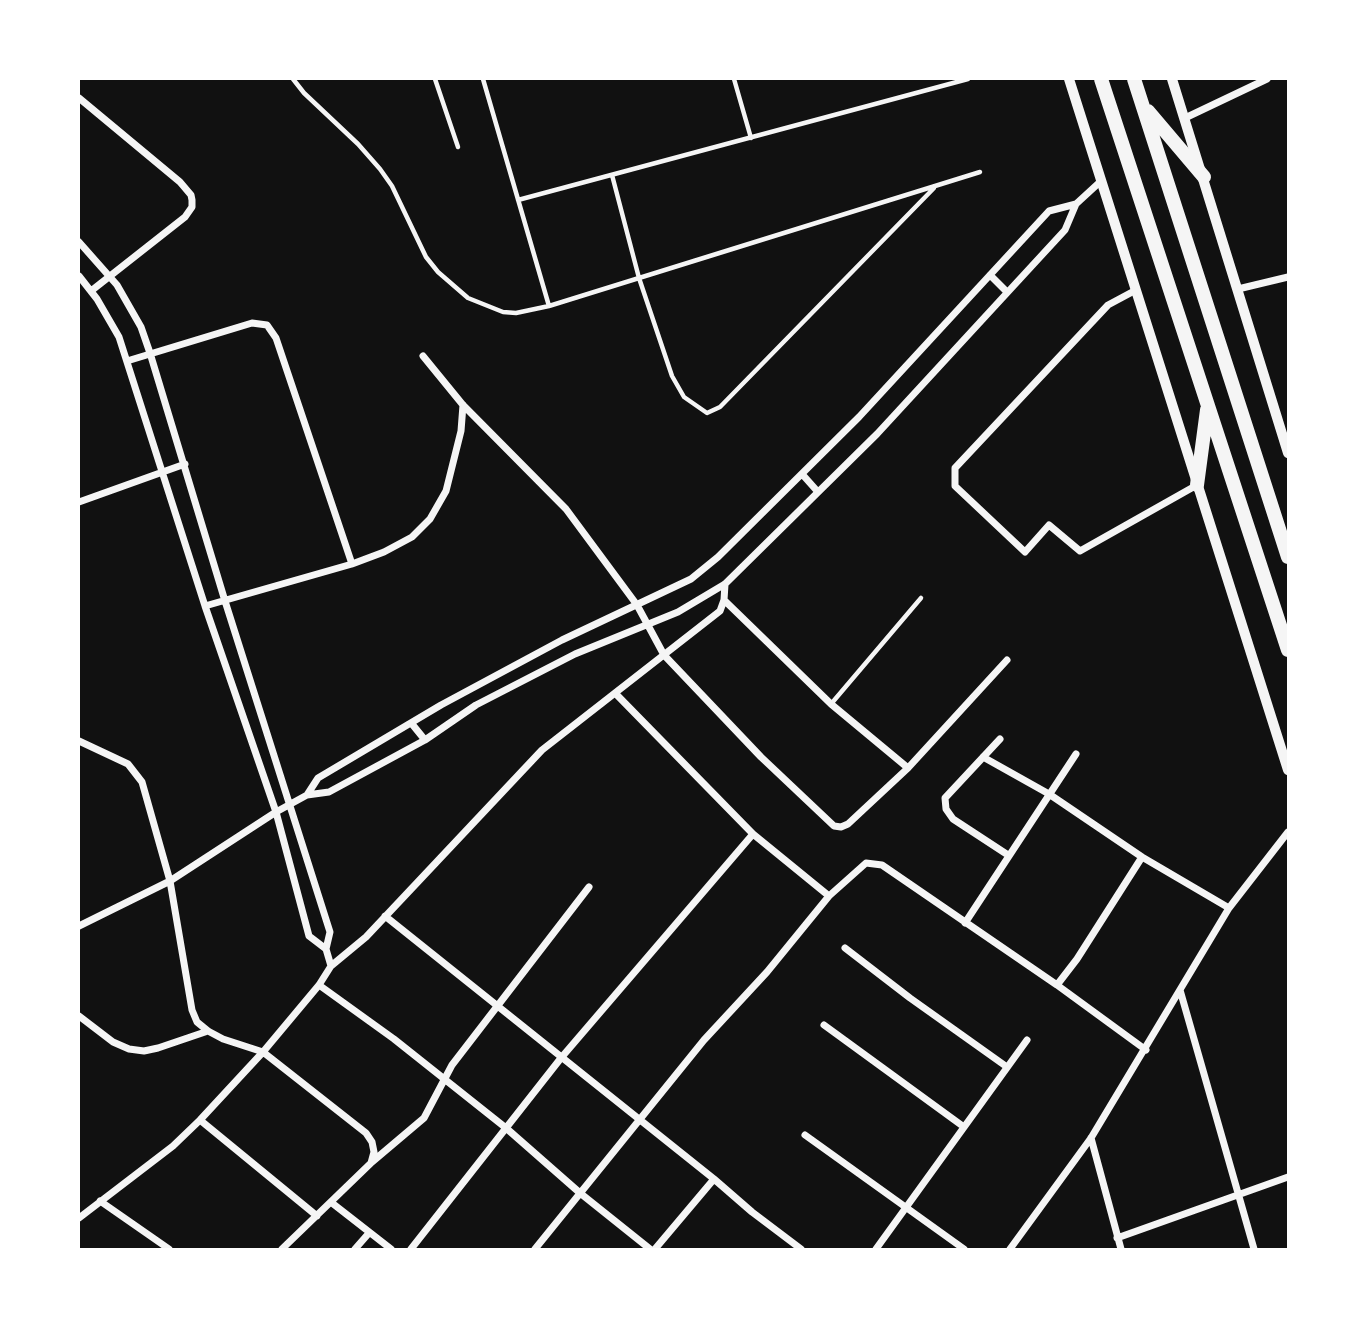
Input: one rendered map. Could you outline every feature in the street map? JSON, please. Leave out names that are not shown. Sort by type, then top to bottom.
[{"type":"highway","points":[[1101,79],[1288,650]]},
{"type":"highway","points":[[1134,79],[1288,556]]},
{"type":"highway","points":[[1142,104],[1204,177]]},
{"type":"highway","points":[[1197,485],[1208,405]]},
{"type":"street","points":[[1069,79],[1288,769]]},
{"type":"street","points":[[1172,79],[1288,453]]},
{"type":"street","points":[[1185,118],[1267,79]]},
{"type":"street","points":[[79,98],[180,182],[192,200],[185,217],[91,291]]},
{"type":"street","points":[[79,926],[170,881],[307,795],[329,792],[425,740],[476,705],[575,654],[678,612],[725,584],[877,434],[1065,230],[1076,204],[1101,181]]},
{"type":"street","points":[[307,795],[317,778],[442,705],[562,640],[691,579],[718,557],[859,418],[1049,211],[1076,204]]},
{"type":"street","points":[[79,242],[109,276],[141,327],[225,601],[292,804],[330,932],[326,949],[331,966]]},
{"type":"street","points":[[990,275],[1007,292]]},
{"type":"street","points":[[79,276],[118,337],[127,361],[205,606],[276,812],[309,936],[326,949]]},
{"type":"street","points":[[1238,289],[1288,277]]},
{"type":"street","points":[[1136,290],[1108,305],[955,468],[955,486],[1025,552],[1049,525],[1080,551],[1197,485]]},
{"type":"street","points":[[127,361],[252,323],[267,325],[276,338],[352,564]]},
{"type":"street","points":[[423,356],[463,405],[566,509],[637,605],[664,655],[761,757],[834,826],[848,824],[908,768],[1007,660]]},
{"type":"street","points":[[205,606],[352,564],[384,552],[412,537],[430,519],[446,491],[461,431],[463,405]]},
{"type":"street","points":[[79,502],[185,464]]},
{"type":"street","points":[[802,474],[818,492]]},
{"type":"street","points":[[79,1218],[173,1146],[201,1120],[263,1052],[319,985],[331,966],[366,937],[542,750],[720,611],[725,584]]},
{"type":"street","points":[[724,600],[831,704],[908,768]]},
{"type":"street","points":[[615,693],[753,834],[828,896]]},
{"type":"street","points":[[412,724],[425,740]]},
{"type":"street","points":[[1000,739],[945,798],[946,809],[953,819],[1008,855]]},
{"type":"street","points":[[79,741],[128,764],[142,782],[170,881],[192,1010],[197,1022],[223,1039],[263,1052],[366,1133],[372,1142],[371,1163]]},
{"type":"street","points":[[964,923],[1076,754]]},
{"type":"street","points":[[983,757],[1049,794],[1142,857],[1229,908]]},
{"type":"street","points":[[1010,1249],[1091,1138],[1229,908],[1288,831]]},
{"type":"street","points":[[411,1249],[561,1058],[753,834]]},
{"type":"street","points":[[1057,985],[1077,959],[1142,857]]},
{"type":"street","points":[[535,1249],[704,1040],[775,963],[828,896],[866,863],[882,865],[1057,985],[1146,1050]]},
{"type":"street","points":[[282,1249],[371,1163],[424,1118],[443,1079],[589,887]]},
{"type":"street","points":[[385,916],[801,1249]]},
{"type":"street","points":[[845,948],[1007,1067]]},
{"type":"street","points":[[319,985],[394,1039],[506,1128],[580,1193],[653,1249],[714,1180]]},
{"type":"street","points":[[1180,990],[1254,1249]]},
{"type":"street","points":[[79,1016],[113,1042],[129,1049],[144,1051],[208,1031]]},
{"type":"street","points":[[824,1025],[964,1127]]},
{"type":"street","points":[[876,1249],[1027,1040]]},
{"type":"street","points":[[201,1120],[317,1216]]},
{"type":"street","points":[[805,1135],[964,1249]]},
{"type":"street","points":[[1091,1138],[1121,1249]]},
{"type":"street","points":[[1118,1238],[1288,1177]]},
{"type":"street","points":[[100,1201],[169,1249]]},
{"type":"street","points":[[332,1203],[391,1249]]},
{"type":"street","points":[[355,1249],[369,1233]]},
{"type":"lane","points":[[293,79],[380,169],[392,187],[426,257],[451,285],[468,298],[503,312],[516,313],[549,306],[980,172]]},
{"type":"lane","points":[[435,79],[458,147]]},
{"type":"lane","points":[[482,79],[549,306]]},
{"type":"lane","points":[[734,79],[751,138]]},
{"type":"lane","points":[[518,200],[968,79]]},
{"type":"lane","points":[[612,175],[639,278],[676,387],[700,410],[711,413],[720,407],[935,186]]},
{"type":"lane","points":[[831,704],[921,598]]}]
